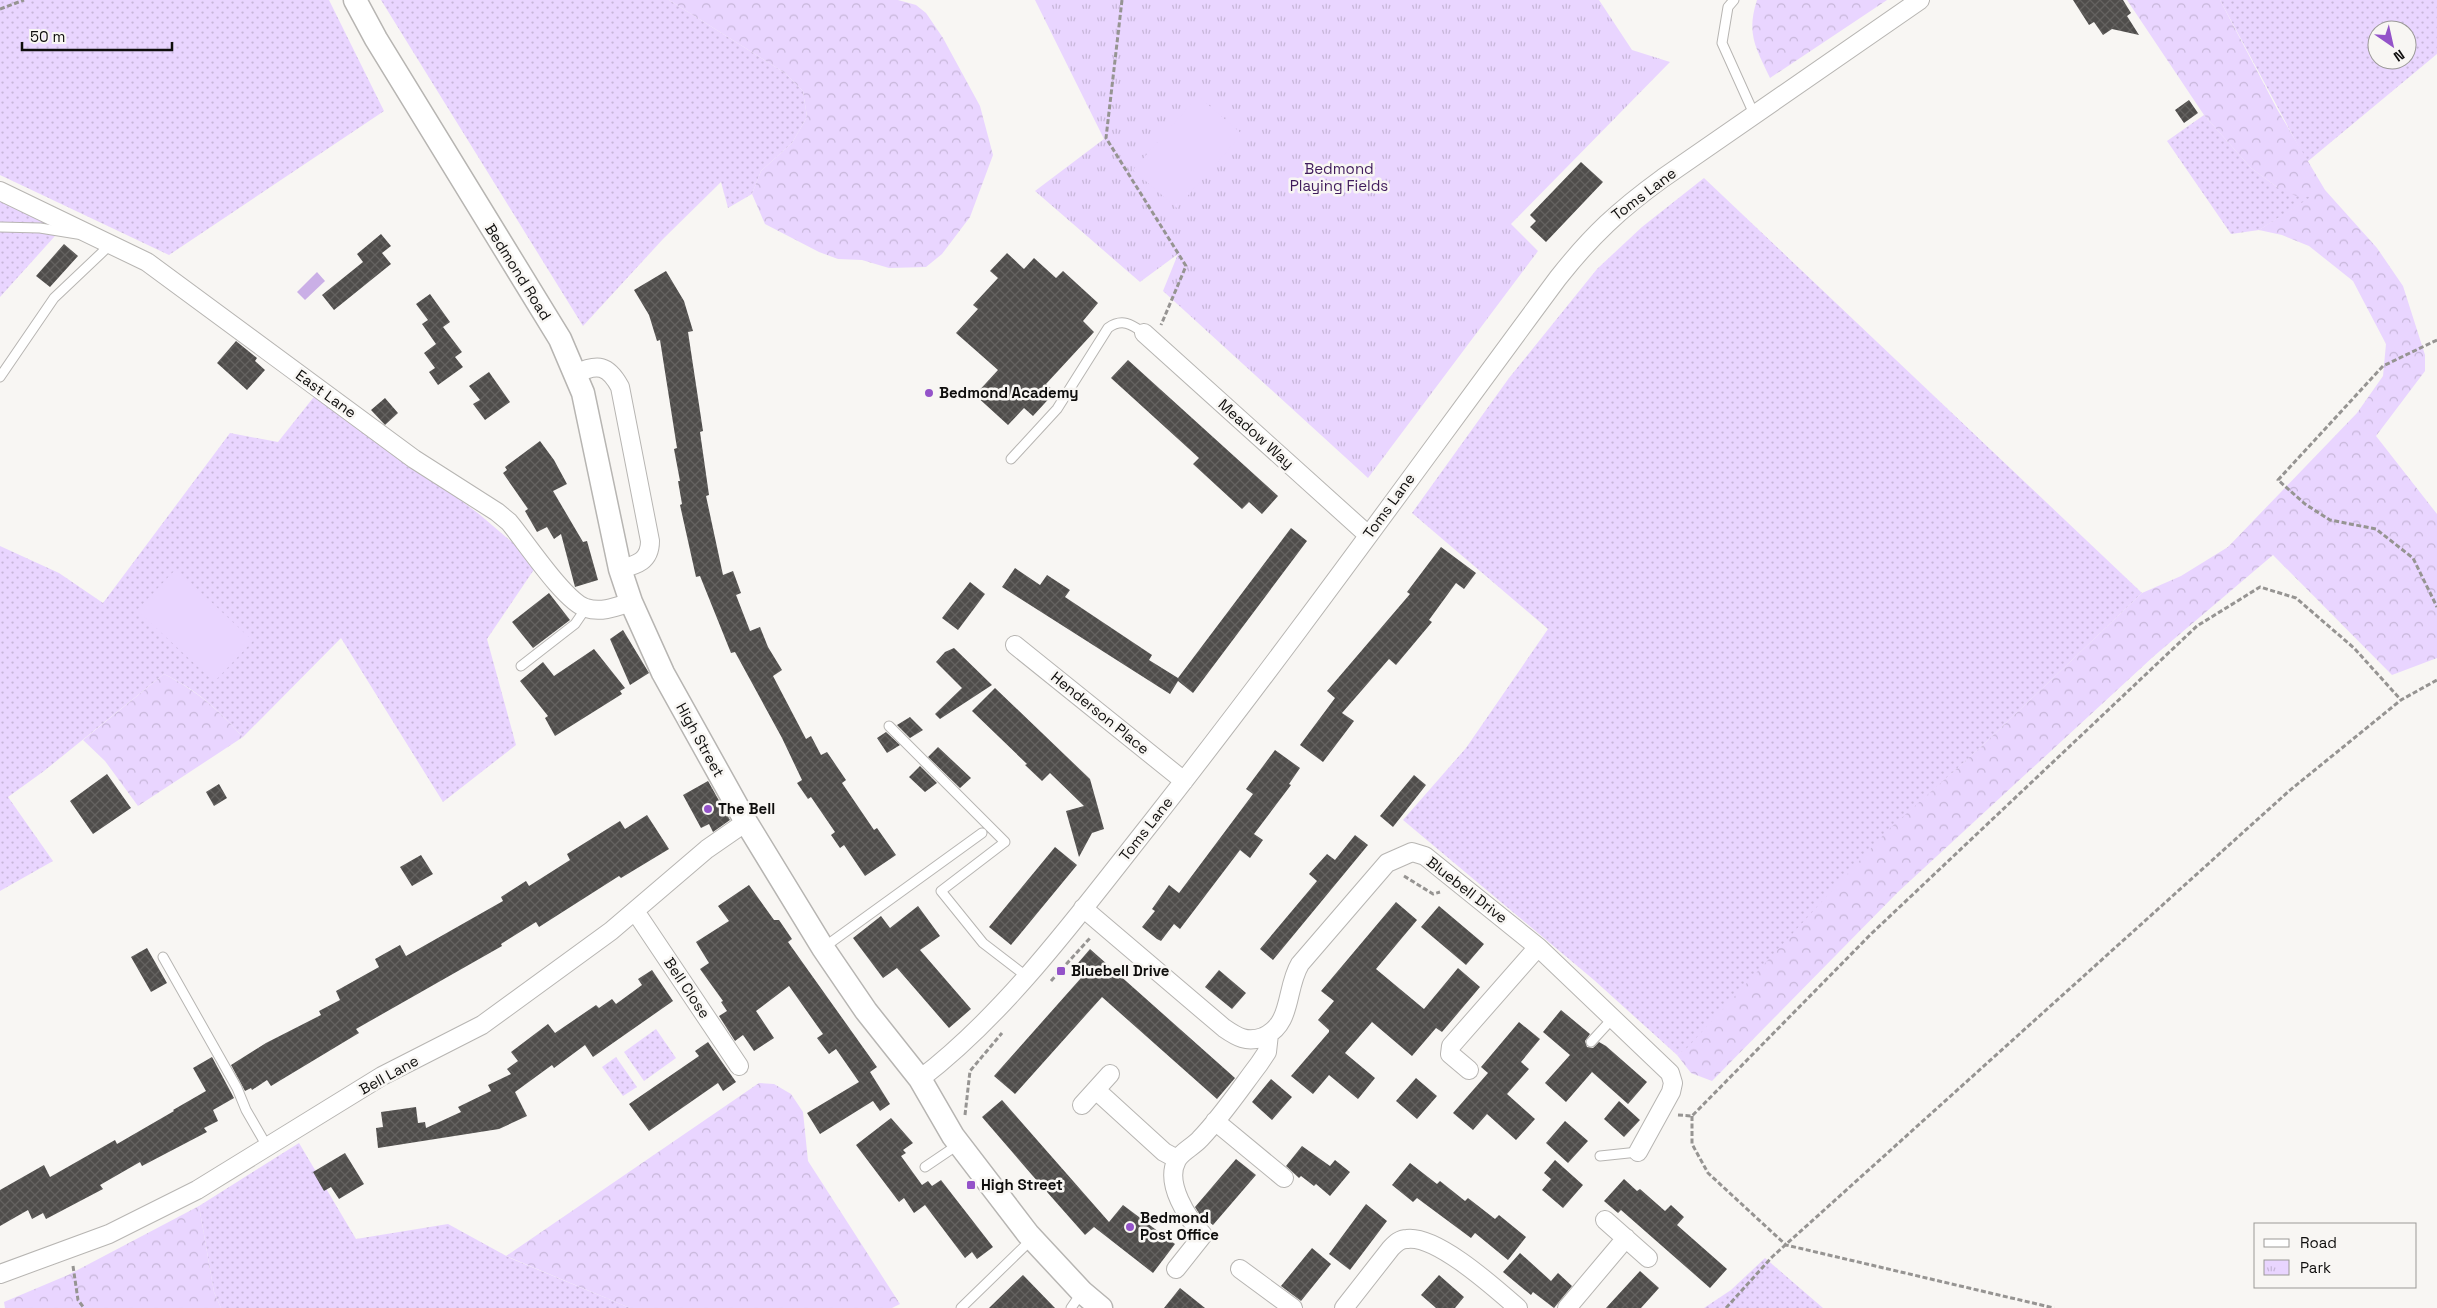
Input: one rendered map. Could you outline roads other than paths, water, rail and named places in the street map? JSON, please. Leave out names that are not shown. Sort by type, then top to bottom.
[{"type":"street","name":"Bedmond Road","points":[[355,0],[381,47],[560,339],[575,374],[589,416],[620,569]]},
{"type":"street","name":"Toms Lane","points":[[920,1079],[971,1036],[1026,976],[1083,908],[1184,781],[1587,241],[1623,207],[1920,0]]},
{"type":"street","name":"East Lane","points":[[0,190],[147,262],[414,459],[497,512],[509,522],[575,603],[586,608]]},
{"type":"street","name":"Meadow Way","points":[[1148,337],[1368,535]]},
{"type":"street","points":[[575,374],[590,367],[603,368],[613,375],[620,387],[650,541],[650,551],[643,561],[620,569]]},
{"type":"street","name":"High Street","points":[[620,569],[631,602],[663,673],[746,822],[823,948],[866,1011],[920,1079],[954,1136],[1077,1300],[1101,1308]]},
{"type":"street","points":[[586,608],[610,609],[631,602]]},
{"type":"street","name":"Henderson Place","points":[[1015,645],[1184,781]]},
{"type":"street","name":"Bell Lane","points":[[0,1274],[109,1234],[197,1190],[382,1076],[482,1025],[635,911],[706,849],[746,822]]},
{"type":"street","name":"Bluebell Drive","points":[[1269,1034],[1283,1020],[1294,973],[1300,964],[1388,863],[1412,852],[1425,856],[1538,947],[1670,1073],[1673,1083],[1638,1152]]},
{"type":"street","points":[[1083,908],[1231,1033],[1248,1040],[1257,1040],[1269,1034]]},
{"type":"street","name":"Bell Close","points":[[635,911],[739,1066]]},
{"type":"street","points":[[1469,1070],[1450,1054],[1452,1046],[1538,947]]},
{"type":"street","points":[[1176,1269],[1203,1235],[1190,1222],[1181,1208],[1176,1191],[1175,1173],[1177,1160],[1199,1140],[1267,1052],[1269,1034]]},
{"type":"street","points":[[1082,1105],[1110,1074]]},
{"type":"street","points":[[1096,1090],[1164,1152],[1177,1160]]},
{"type":"street","points":[[1215,1120],[1284,1178]]},
{"type":"street","points":[[1605,1220],[1648,1258]]},
{"type":"street","points":[[1344,1308],[1391,1248],[1400,1240],[1409,1238],[1422,1241],[1466,1264],[1518,1308]]},
{"type":"street","points":[[1567,1308],[1626,1238]]},
{"type":"street","points":[[1240,1269],[1293,1308]]},
{"type":"lane","points":[[1734,0],[1728,6],[1722,43],[1754,114]]},
{"type":"lane","points":[[0,227],[40,228],[104,241],[54,298],[0,377]]},
{"type":"lane","points":[[1012,459],[1057,409],[1108,328],[1121,322],[1130,323],[1148,337]]},
{"type":"lane","points":[[521,666],[574,624],[586,608]]},
{"type":"lane","points":[[889,726],[1005,842],[941,891],[983,943],[1026,976]]},
{"type":"lane","points":[[823,948],[982,833]]},
{"type":"lane","points":[[163,958],[237,1088],[246,1110],[268,1148]]},
{"type":"lane","points":[[1591,1042],[1613,1018]]},
{"type":"lane","points":[[925,1167],[954,1136]]},
{"type":"lane","points":[[1600,1156],[1638,1152]]},
{"type":"lane","points":[[961,1308],[1032,1239]]},
{"type":"place","name":"Bedmond Academy","points":[[929,393]]},
{"type":"place","name":"The Bell","points":[[708,809]]},
{"type":"place","name":"Bluebell Drive","points":[[1061,971]]},
{"type":"place","name":"High Street","points":[[971,1185]]},
{"type":"place","name":"Bedmond Post Office","points":[[1130,1227]]},
{"type":"park label","name":"Bedmond Playing Fields","points":[[1339,178]]}]
